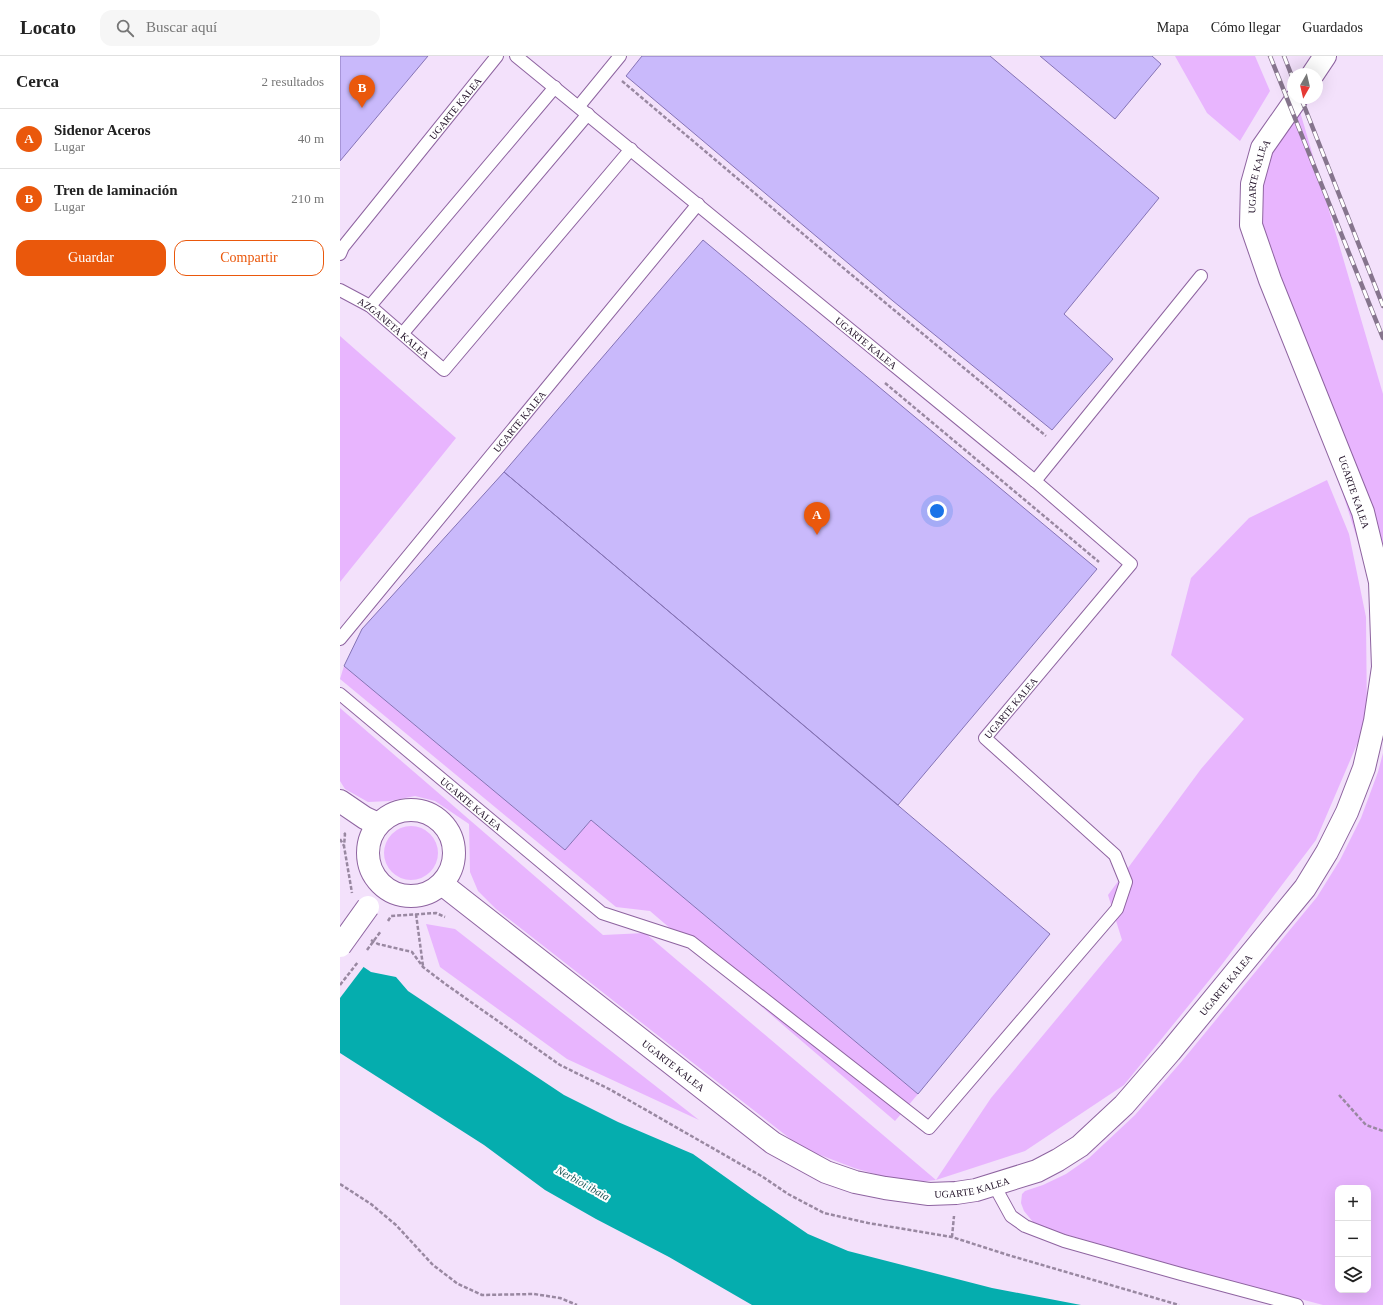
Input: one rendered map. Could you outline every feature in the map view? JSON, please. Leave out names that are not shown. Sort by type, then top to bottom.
[{"type":"street","points":[[1317,68],[1325,56]]},
{"type":"street","name":"UGARTE KALEA","points":[[442,884],[773,1143],[826,1172],[855,1182],[929,1194],[969,1191],[994,1185],[1037,1171],[1080,1146],[1124,1105],[1170,1052],[1305,888],[1327,852],[1347,812],[1364,768],[1375,721],[1383,667],[1380,582],[1363,512],[1317,393],[1270,280],[1251,226],[1252,184],[1262,148],[1293,104]]},
{"type":"street","points":[[340,801],[365,818],[378,824]]},
{"type":"street","points":[[404,810],[424,812],[441,822],[452,838],[454,848],[452,868],[442,884],[433,891],[424,895],[413,897],[393,893],[384,887],[370,868],[368,857],[368,845],[378,824],[394,813],[404,810]]},
{"type":"street","points":[[340,946],[360,902],[384,887]]},
{"type":"lane","name":"UGARTE KALEA","points":[[340,254],[343,248],[497,56]]},
{"type":"lane","name":"UGARTE KALEA","points":[[340,694],[602,912],[692,942],[929,1128],[1117,909],[1126,882],[1115,855],[985,738],[1131,564],[1034,481],[516,56]]},
{"type":"lane","points":[[403,333],[583,110],[620,56]]},
{"type":"lane","points":[[370,306],[555,87]]},
{"type":"lane","name":"AZGANETA KALEA","points":[[340,290],[370,306],[444,370],[631,149]]},
{"type":"lane","name":"UGARTE KALEA","points":[[340,639],[698,204]]},
{"type":"lane","points":[[1034,481],[1201,276]]},
{"type":"lane","points":[[994,1185],[1011,1216],[1025,1226],[1064,1241],[1297,1305]]},
{"type":"path","points":[[622,80],[835,261],[1046,436]]},
{"type":"path","points":[[879,378],[1099,562]]},
{"type":"path","points":[[343,831],[345,834],[344,846]]},
{"type":"path","points":[[340,839],[344,846],[360,902]]},
{"type":"path","points":[[416,914],[423,967]]},
{"type":"path","points":[[364,954],[374,942]]},
{"type":"path","points":[[340,985],[359,960]]},
{"type":"path","points":[[1339,1095],[1366,1125],[1383,1131]]},
{"type":"path","points":[[340,1184],[370,1204],[396,1225],[433,1265],[458,1284],[482,1295],[534,1294],[560,1298],[577,1305]]},
{"type":"shaded area","points":[[1175,56],[1255,56],[1270,91],[1240,141],[1207,113]]},
{"type":"shaded area","points":[[1287,94],[1287,104],[1298,104],[1383,394],[1383,621],[1251,202]]},
{"type":"shaded area","points":[[340,336],[456,438],[340,582]]},
{"type":"shaded area","points":[[1327,480],[1349,534],[1366,617],[1367,721],[1316,840],[1220,967],[1124,1085],[1025,1151],[936,1180],[991,1098],[1122,940],[1108,895],[1201,769],[1244,719],[1171,655],[1191,578],[1249,518]]},
{"type":"shaded area","points":[[344,666],[565,850],[591,820],[918,1094],[895,1121],[650,911],[616,907],[340,679]]},
{"type":"shaded area","points":[[340,708],[603,935],[645,933],[936,1180],[919,1182],[889,1178],[854,1168],[802,1148],[496,909],[478,891],[470,872],[469,824],[435,801],[415,796],[390,801],[368,802],[345,789],[340,781]]},
{"type":"shaded area","points":[[1383,753],[1383,1305],[1323,1305],[1182,1268],[1044,1228],[1033,1222],[1024,1211],[1021,1203],[1022,1194],[1025,1191],[1043,1185],[1066,1174],[1089,1158],[1135,1115],[1182,1061],[1317,897],[1340,860],[1361,818],[1378,772]]},
{"type":"shaded area","points":[[411,826],[426,831],[430,834],[433,838],[438,853],[433,868],[430,872],[426,875],[411,880],[396,875],[392,872],[389,868],[384,853],[389,838],[392,834],[396,831]]},
{"type":"shaded area","points":[[426,924],[455,929],[699,1120],[567,1059],[440,967]]},
{"type":"water","name":"Nerbioi ibaia","points":[[340,951],[371,972],[396,977],[408,991],[564,1095],[618,1122],[693,1154],[808,1234],[848,1251],[992,1288],[1081,1305],[752,1305],[669,1257],[596,1219],[545,1190],[484,1145],[340,1053]]},
{"type":"pier","points":[[340,949],[365,965],[340,998]]},
{"type":"building","points":[[340,56],[428,56],[340,161]]},
{"type":"building","points":[[642,56],[990,56],[1159,198],[1064,314],[1113,359],[1052,430],[893,301],[626,76]]},
{"type":"building","points":[[1040,56],[1152,56],[1161,64],[1115,119]]},
{"type":"building","points":[[703,240],[1097,569],[898,805],[504,472]]},
{"type":"building","points":[[504,472],[1050,934],[918,1094],[591,820],[565,850],[344,666],[362,629]]},
{"type":"railway","points":[[1270,56],[1383,338]]},
{"type":"railway","points":[[1284,56],[1289,68]]},
{"type":"railway","points":[[1303,104],[1383,306]]},
{"type":"place","name":"Tren de laminación","points":[[362,108]]},
{"type":"place","name":"Sidenor Aceros","points":[[817,535]]}]
